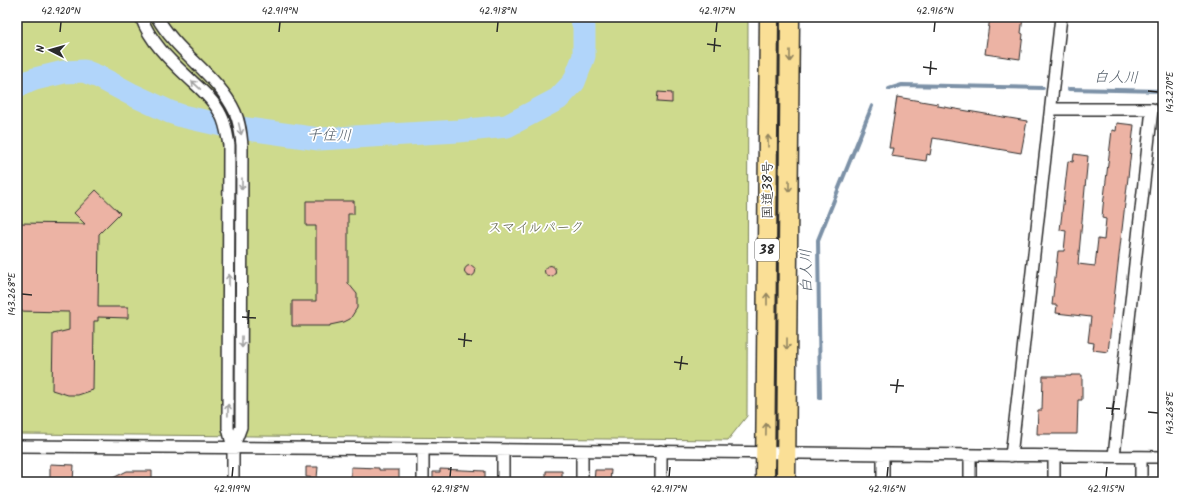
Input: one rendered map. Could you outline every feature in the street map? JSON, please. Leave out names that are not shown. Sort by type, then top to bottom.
[{"type":"highway","name":"国道38号","points":[[765,482],[769,17]]},
{"type":"highway","name":"国道38号","points":[[786,482],[790,17]]},
{"type":"street","points":[[141,17],[145,27],[156,44],[170,61],[206,94],[221,115],[229,145],[228,428],[233,448],[233,482]]},
{"type":"street","points":[[157,17],[165,31],[214,82],[228,99],[240,130],[242,145],[241,427],[233,448]]},
{"type":"street","points":[[1011,456],[1061,17]]},
{"type":"street","points":[[1051,109],[1152,109],[1114,456]]},
{"type":"street","points":[[17,446],[1163,457]]},
{"type":"street","points":[[423,449],[423,482]]},
{"type":"street","points":[[503,482],[504,450]]},
{"type":"street","points":[[582,451],[582,482]]},
{"type":"street","points":[[660,482],[661,451]]},
{"type":"street","points":[[883,454],[883,482]]},
{"type":"street","points":[[970,456],[970,482]]},
{"type":"street","points":[[1054,456],[1054,482]]},
{"type":"street","points":[[1141,456],[1141,482]]},
{"type":"green space","name":"スマイルパーク","points":[[17,17],[748,17],[747,416],[728,440],[17,434]]},
{"type":"building","points":[[990,17],[1023,17],[1021,33],[1023,34],[1020,59],[985,54]]},
{"type":"building","points":[[658,92],[672,93],[672,103],[657,102]]},
{"type":"building","points":[[897,97],[938,104],[938,106],[1027,121],[1021,153],[933,138],[930,155],[927,154],[926,161],[891,156],[893,148],[889,148]]},
{"type":"building","points":[[1117,123],[1134,125],[1108,352],[1093,350],[1094,343],[1088,342],[1091,317],[1056,313],[1057,305],[1052,305],[1058,251],[1064,251],[1066,231],[1060,230],[1068,161],[1073,162],[1074,154],[1088,156],[1078,264],[1095,266],[1098,239],[1104,240],[1106,219],[1102,218],[1103,206],[1112,130],[1116,131]]},
{"type":"building","points":[[96,190],[120,213],[99,234],[98,307],[128,307],[128,318],[98,317],[98,321],[94,321],[93,390],[78,395],[68,395],[52,390],[53,334],[69,330],[69,312],[17,311],[17,223],[85,224],[74,213]]},
{"type":"building","points":[[306,201],[354,201],[354,214],[348,214],[348,283],[357,294],[357,308],[350,319],[330,326],[292,326],[292,301],[316,301],[316,226],[306,226]]},
{"type":"building","points":[[550,265],[554,267],[556,271],[554,275],[550,277],[546,275],[544,271],[546,267]]},
{"type":"building","points":[[468,266],[472,266],[474,267],[474,275],[468,276],[465,273],[465,269]]},
{"type":"building","points":[[1082,375],[1082,400],[1078,400],[1077,434],[1037,434],[1038,410],[1042,410],[1043,376]]},
{"type":"building","points":[[50,464],[74,465],[73,482],[50,482]]},
{"type":"building","points":[[306,467],[318,467],[317,478],[306,477]]},
{"type":"building","points":[[351,467],[379,468],[379,470],[399,470],[399,482],[351,482]]},
{"type":"building","points":[[440,469],[485,471],[485,482],[433,482],[433,472],[440,472]]},
{"type":"building","points":[[595,470],[611,470],[610,482],[594,482]]},
{"type":"building","points":[[127,471],[152,471],[152,482],[105,482]]},
{"type":"building","points":[[546,471],[562,471],[562,482],[546,482]]},
{"type":"waterway","name":"千住川","points":[[17,86],[35,79],[64,72],[84,71],[170,112],[182,116],[226,126],[319,139],[459,131],[507,126],[558,99],[574,82],[584,56],[584,27],[581,17]]},
{"type":"waterway","name":"白人川","points":[[889,89],[902,85],[1043,88]]},
{"type":"waterway","name":"白人川","points":[[1069,89],[1163,91]]},
{"type":"waterway","name":"白人川","points":[[820,398],[818,240],[872,106]]}]
